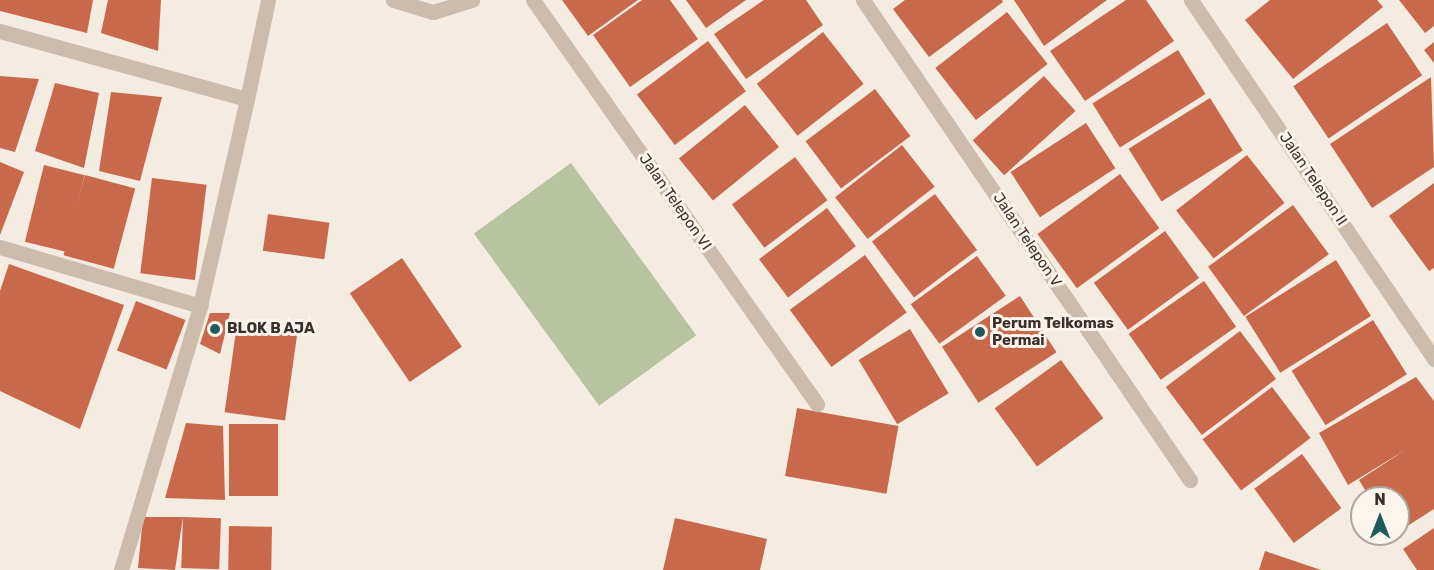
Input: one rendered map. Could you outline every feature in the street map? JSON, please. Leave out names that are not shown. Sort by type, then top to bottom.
[{"type":"street","points":[[121,570],[200,306],[268,0]]},
{"type":"street","points":[[393,0],[412,8],[433,12],[472,0]]},
{"type":"street","name":"Jalan Telepon VI","points":[[533,0],[817,404]]},
{"type":"street","name":"Jalan Telepon V","points":[[863,0],[1190,480]]},
{"type":"street","name":"Jalan Telepon II","points":[[1199,3],[1434,359]]},
{"type":"street","points":[[0,31],[247,99]]},
{"type":"street","points":[[0,248],[200,306]]},
{"type":"green space","points":[[571,163],[696,335],[599,406],[474,234]]},
{"type":"building","points":[[0,0],[93,0],[87,33],[0,11]]},
{"type":"building","points":[[108,0],[161,0],[158,51],[101,33]]},
{"type":"building","points":[[562,0],[638,0],[588,36]]},
{"type":"building","points":[[642,0],[670,0],[698,39],[630,87],[593,35]]},
{"type":"building","points":[[686,0],[746,0],[706,28]]},
{"type":"building","points":[[764,0],[806,0],[823,25],[746,79],[714,34]]},
{"type":"building","points":[[905,0],[1002,0],[1003,2],[929,57],[893,9]]},
{"type":"building","points":[[1014,0],[1107,0],[1044,46]]},
{"type":"building","points":[[1126,0],[1146,0],[1174,41],[1085,101],[1050,51]]},
{"type":"building","points":[[1270,0],[1377,0],[1383,7],[1293,79],[1245,20]]},
{"type":"building","points":[[1399,0],[1434,0],[1434,26],[1425,33]]},
{"type":"building","points":[[1007,12],[1048,64],[976,120],[935,68]]},
{"type":"building","points":[[1387,23],[1422,75],[1329,138],[1293,86]]},
{"type":"building","points":[[823,32],[864,84],[797,136],[757,84]]},
{"type":"building","points":[[708,41],[746,91],[675,145],[637,95]]},
{"type":"building","points":[[1434,42],[1434,63],[1424,50]]},
{"type":"building","points":[[1178,50],[1206,94],[1120,148],[1092,104]]},
{"type":"building","points":[[0,76],[39,79],[15,152],[0,148]]},
{"type":"building","points":[[1044,76],[1075,111],[1004,175],[973,140]]},
{"type":"building","points":[[1431,77],[1434,167],[1372,208],[1330,144]]},
{"type":"building","points":[[55,83],[99,93],[84,168],[35,151]]},
{"type":"building","points":[[875,89],[911,136],[841,188],[806,141]]},
{"type":"building","points":[[111,92],[162,97],[140,181],[99,171]]},
{"type":"building","points":[[1210,98],[1243,151],[1161,201],[1129,149]]},
{"type":"building","points":[[745,105],[779,147],[713,200],[679,158]]},
{"type":"building","points":[[1086,123],[1115,168],[1040,217],[1011,172]]},
{"type":"building","points":[[902,145],[935,187],[868,239],[835,197]]},
{"type":"building","points":[[1247,155],[1285,203],[1214,258],[1176,210]]},
{"type":"building","points":[[795,157],[827,200],[764,248],[732,205]]},
{"type":"building","points":[[0,162],[24,172],[0,235]]},
{"type":"building","points":[[44,165],[85,175],[66,252],[25,242]]},
{"type":"building","points":[[1120,174],[1159,228],[1077,288],[1037,234]]},
{"type":"building","points":[[85,175],[135,188],[114,269],[64,255]]},
{"type":"building","points":[[152,178],[207,185],[195,280],[140,273]]},
{"type":"building","points":[[1434,183],[1434,268],[1429,271],[1389,216]]},
{"type":"building","points":[[935,194],[977,250],[914,297],[872,242]]},
{"type":"building","points":[[1293,205],[1329,254],[1244,316],[1208,267]]},
{"type":"building","points":[[827,208],[856,246],[788,297],[759,259]]},
{"type":"building","points":[[268,214],[329,223],[324,259],[263,251]]},
{"type":"building","points":[[1165,231],[1199,278],[1128,330],[1094,283]]},
{"type":"building","points":[[865,255],[907,312],[831,367],[790,310]]},
{"type":"building","points":[[977,256],[1006,296],[939,344],[911,304]]},
{"type":"building","points":[[402,258],[462,347],[410,382],[350,293]]},
{"type":"building","points":[[1336,260],[1371,316],[1280,373],[1245,317]]},
{"type":"building","points":[[9,264],[124,305],[80,429],[0,391],[0,291]]},
{"type":"building","points":[[1204,281],[1236,327],[1161,380],[1129,334]]},
{"type":"building","points":[[1020,296],[1056,352],[978,403],[942,347]]},
{"type":"building","points":[[136,301],[185,320],[166,369],[117,350]]},
{"type":"building","name":"BLOK B AJA","points":[[210,313],[230,313],[220,354],[200,344]]},
{"type":"building","points":[[1373,320],[1407,374],[1326,425],[1292,371]]},
{"type":"building","points":[[237,324],[297,332],[285,421],[225,412]]},
{"type":"building","points":[[910,329],[949,393],[897,424],[859,360]]},
{"type":"building","points":[[1240,331],[1276,379],[1202,435],[1166,387]]},
{"type":"building","points":[[1061,360],[1103,418],[1037,466],[995,408]]},
{"type":"building","points":[[1416,377],[1434,401],[1434,509],[1410,524],[1410,486],[1363,486],[1359,480],[1407,449],[1348,485],[1319,433]]},
{"type":"building","points":[[1272,387],[1311,438],[1241,490],[1203,439]]},
{"type":"building","points":[[797,408],[898,426],[886,494],[785,476]]},
{"type":"building","points":[[186,423],[223,426],[225,500],[165,498]]},
{"type":"building","points":[[229,424],[278,424],[278,496],[229,496]]},
{"type":"building","points":[[1302,454],[1341,508],[1294,543],[1254,489]]},
{"type":"building","points":[[143,517],[183,517],[175,570],[138,568]]},
{"type":"building","points":[[183,517],[221,518],[219,569],[181,568]]},
{"type":"building","points":[[675,518],[767,539],[760,570],[663,570]]},
{"type":"building","points":[[229,526],[272,527],[271,570],[228,570]]},
{"type":"building","points":[[1434,528],[1434,570],[1417,570],[1403,549]]},
{"type":"building","points":[[1265,551],[1321,570],[1259,570]]},
{"type":"place","name":"BLOK B AJA","points":[[215,329]]},
{"type":"place","name":"Perum Telkomas Permai","points":[[980,332]]}]
